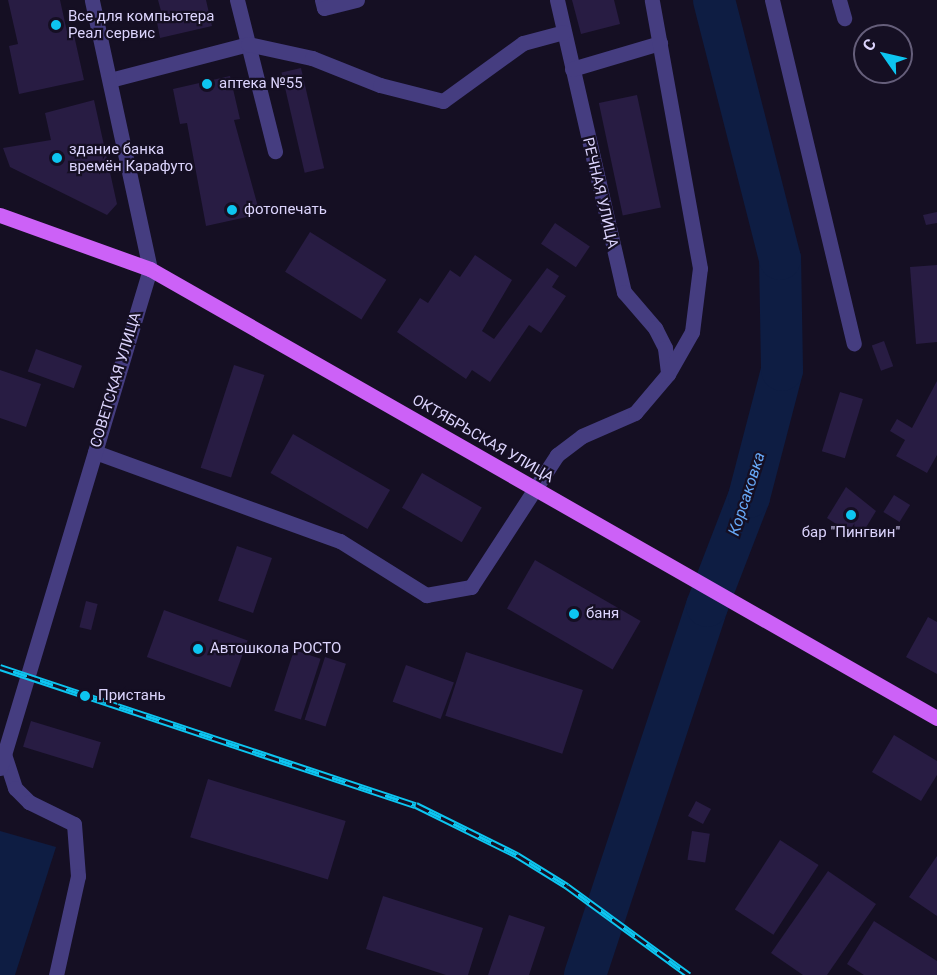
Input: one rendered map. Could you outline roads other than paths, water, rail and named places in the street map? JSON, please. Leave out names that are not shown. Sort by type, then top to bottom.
[{"type":"main road","name":"ОКТЯБРЬСКАЯ УЛИЦА","points":[[0,215],[150,269],[754,616],[937,718]]},
{"type":"street","name":"СОВЕТСКАЯ УЛИЦА","points":[[2,761],[150,269],[92,0]]},
{"type":"street","points":[[237,0],[275,151]]},
{"type":"street","points":[[322,0],[324,8],[357,0]]},
{"type":"street","name":"РЕЧНАЯ УЛИЦА","points":[[557,0],[624,292],[655,328],[665,348],[668,374]]},
{"type":"street","points":[[95,452],[340,541],[426,595],[471,587],[557,455],[582,436],[635,413],[668,374],[692,332],[700,268],[652,0]]},
{"type":"street","points":[[772,0],[854,344]]},
{"type":"street","points":[[839,0],[844,18]]},
{"type":"street","points":[[110,80],[248,44],[312,58],[380,85],[443,101],[523,43],[564,32]]},
{"type":"street","points":[[572,69],[660,43]]},
{"type":"street","points":[[2,761],[15,788],[29,801],[74,824],[78,876],[56,975]]},
{"type":"water","points":[[0,831],[56,847],[15,975],[0,975]]},
{"type":"waterway","name":"Корсаковка","points":[[585,975],[707,606],[749,497],[782,370],[780,259],[714,0]]},
{"type":"railway","points":[[0,667],[416,805],[517,855],[567,886],[689,975]]},
{"type":"place","name":"Все для компьютера Реал сервис","points":[[56,25]]},
{"type":"place","name":"аптека №55","points":[[207,84]]},
{"type":"place","name":"здание банка времён Карафуто","points":[[57,158]]},
{"type":"place","name":"фотопечать","points":[[232,210]]},
{"type":"place","name":"бар \"Пингвин\"","points":[[851,515]]},
{"type":"place","name":"баня","points":[[574,614]]},
{"type":"place","name":"Автошкола РОСТО","points":[[198,649]]},
{"type":"place","name":"Пристань","points":[[85,696]]}]
